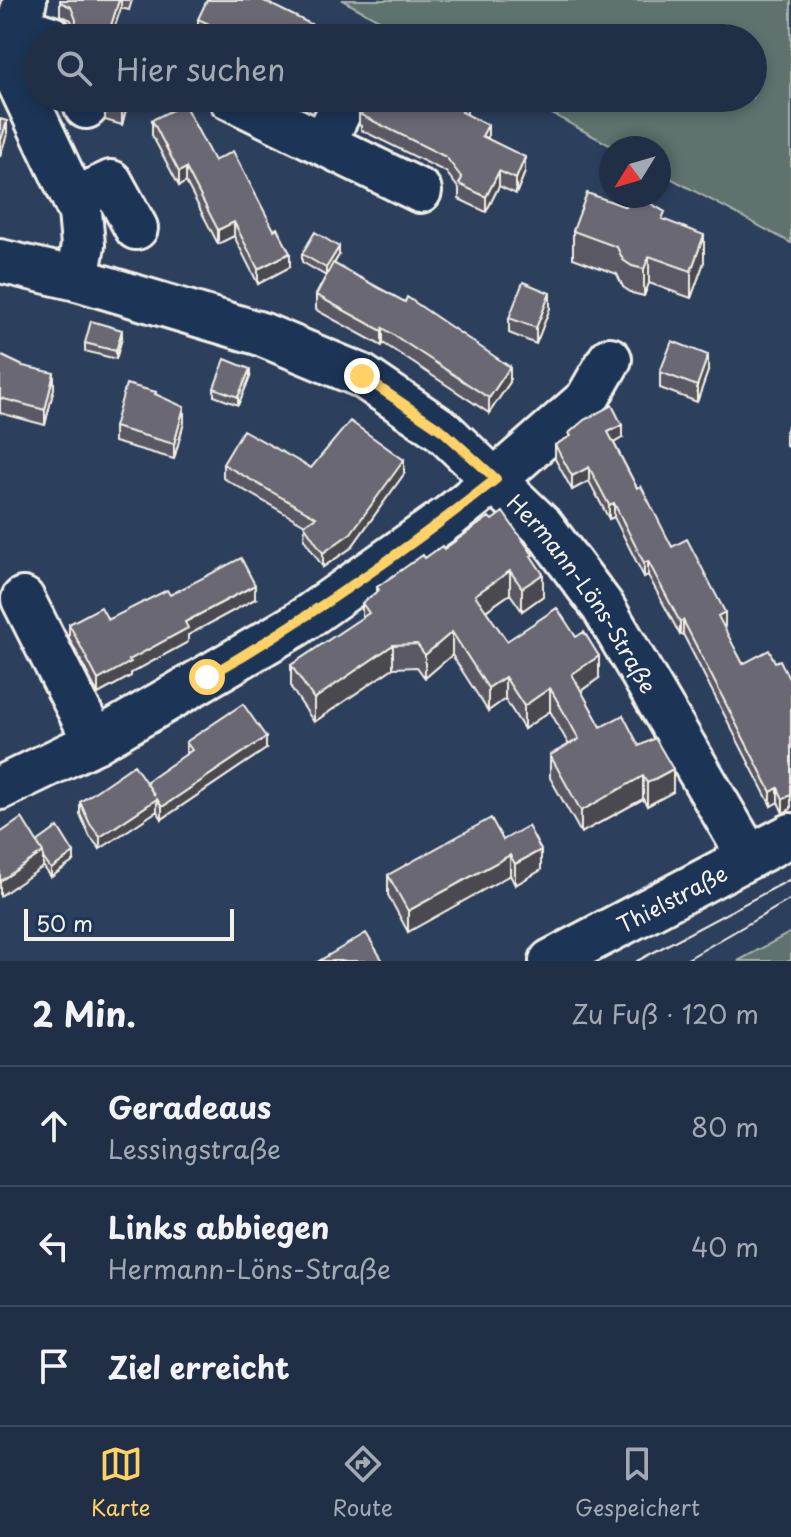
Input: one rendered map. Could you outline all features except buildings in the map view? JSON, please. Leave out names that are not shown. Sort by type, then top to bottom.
[{"type":"street","points":[[24,32],[13,45],[16,77],[24,94]]},
{"type":"street","points":[[33,112],[80,212],[83,245],[77,279]]},
{"type":"street","points":[[259,112],[420,191]]},
{"type":"street","points":[[324,143],[339,112]]},
{"type":"street","points":[[75,199],[111,182],[136,228]]},
{"type":"street","name":"Hermann-Löns-Straße","points":[[0,261],[77,279],[261,334],[362,376],[443,431],[543,527],[603,607],[749,857]]},
{"type":"street","points":[[0,788],[95,742],[296,625],[450,516],[496,479],[587,399],[610,359]]},
{"type":"street","points":[[23,599],[95,742]]},
{"type":"street","name":"Thielstraße","points":[[551,961],[791,835]]},
{"type":"green space","points":[[342,0],[791,0],[791,243],[671,178],[671,136],[599,136],[599,139],[549,112],[767,112],[767,24],[386,24]]},
{"type":"green space","points":[[791,932],[791,961],[738,961]]},
{"type":"tram line","points":[[637,961],[791,879]]},
{"type":"tram line","points":[[684,961],[791,899]]},
{"type":"route","points":[[207,677],[296,625],[450,516],[496,479],[443,431],[362,376]]}]
